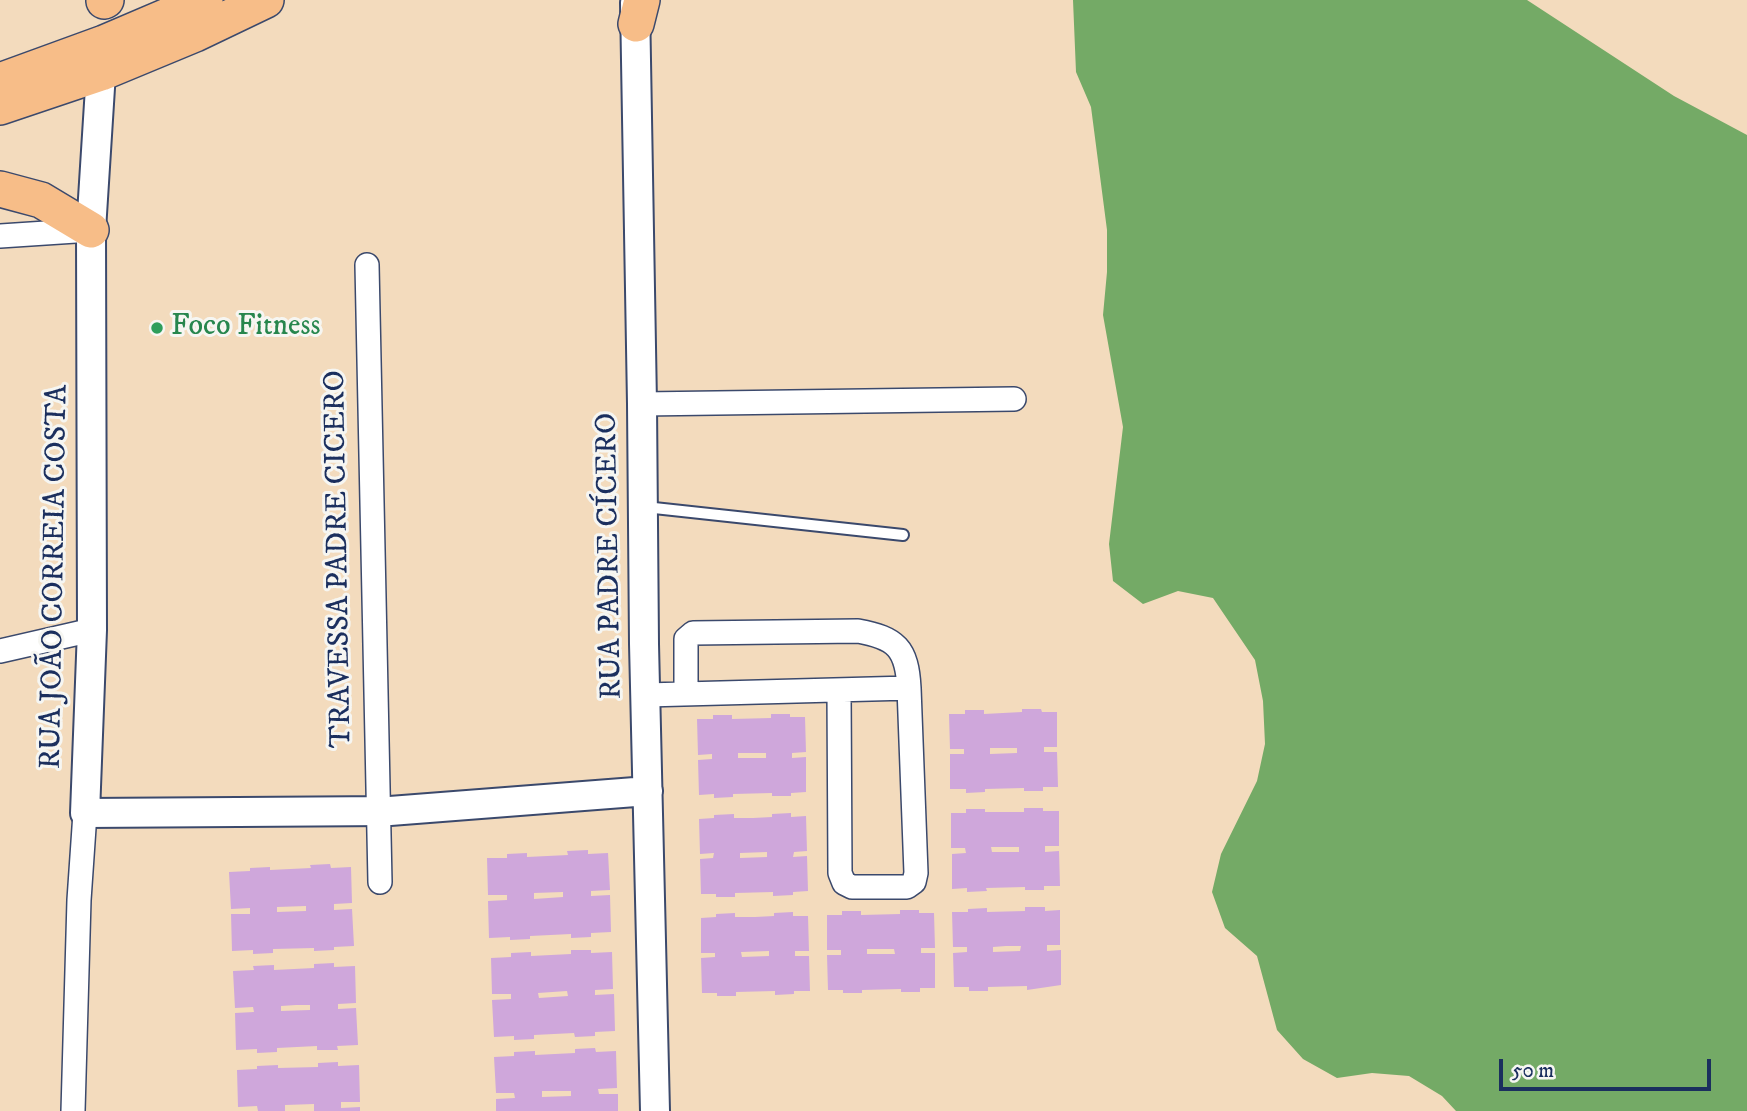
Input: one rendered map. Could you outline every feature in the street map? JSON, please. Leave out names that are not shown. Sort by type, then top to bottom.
[{"type":"main road","points":[[0,107],[102,58],[205,0]]},
{"type":"main road","points":[[0,81],[195,34],[266,0]]},
{"type":"main road","points":[[0,189],[41,200],[91,230]]},
{"type":"street","points":[[102,58],[104,0]]},
{"type":"street","name":"RUA PADRE CÍCERO","points":[[638,8],[643,506],[655,1111]]},
{"type":"street","name":"RUA JOÃO CORREIA COSTA","points":[[73,1111],[79,900],[92,630],[91,230],[102,58]]},
{"type":"street","points":[[0,236],[91,230]]},
{"type":"street","name":"TRAVESSA PADRE CICERO","points":[[368,265],[380,883]]},
{"type":"street","points":[[642,404],[1014,399]]},
{"type":"street","points":[[0,651],[92,630]]},
{"type":"street","points":[[686,694],[686,639],[694,633],[858,631],[896,643],[908,669],[909,688],[916,873],[914,883],[907,887],[852,887],[844,883],[840,873],[839,691]]},
{"type":"street","points":[[646,695],[909,688]]},
{"type":"street","points":[[85,813],[378,811],[648,791]]},
{"type":"lane","points":[[643,506],[903,535]]},
{"type":"green space","points":[[1073,0],[1527,0],[1674,96],[1747,135],[1747,1111],[1456,1111],[1442,1096],[1409,1076],[1372,1073],[1337,1078],[1303,1059],[1277,1030],[1257,956],[1225,928],[1212,892],[1221,854],[1257,781],[1265,744],[1263,701],[1255,660],[1213,598],[1178,591],[1143,604],[1113,581],[1109,544],[1123,427],[1103,315],[1107,230],[1091,107],[1076,72]]},
{"type":"building","points":[[1022,709],[1041,709],[1042,712],[1057,712],[1057,747],[1044,747],[1044,752],[1057,752],[1058,787],[1043,787],[1043,791],[1024,791],[1024,788],[985,789],[985,792],[966,793],[966,789],[950,789],[950,754],[964,754],[964,749],[950,749],[949,714],[965,714],[965,710],[984,710],[984,714],[1022,712]],"holes":[[[990,748],[1017,748],[1017,753],[990,754]]]},
{"type":"building","points":[[771,714],[805,717],[806,752],[792,753],[792,758],[806,757],[806,792],[791,793],[791,796],[772,796],[772,793],[733,794],[733,797],[714,798],[714,794],[699,795],[698,760],[712,759],[712,754],[698,755],[697,719],[713,719],[713,715],[732,715],[732,719],[771,718]],"holes":[[[738,753],[766,753],[766,758],[738,758]]]},
{"type":"building","points":[[1024,808],[1059,811],[1059,846],[1045,846],[1045,852],[1059,851],[1060,886],[1044,886],[1044,890],[1025,890],[1025,887],[986,888],[987,891],[967,892],[967,888],[952,889],[952,854],[966,853],[965,848],[951,848],[951,813],[966,813],[966,809],[1024,812]],"holes":[[[991,847],[1019,847],[1019,852],[992,852]]]},
{"type":"building","points":[[791,813],[791,817],[806,816],[807,851],[794,852],[793,857],[807,856],[808,891],[773,896],[773,892],[735,893],[735,897],[701,894],[700,859],[713,858],[714,853],[700,854],[699,819],[734,814],[734,818],[772,817],[772,814]],"holes":[[[767,852],[767,857],[740,858],[740,853]]]},
{"type":"building","points":[[567,851],[608,853],[610,890],[591,891],[591,896],[610,895],[611,932],[571,938],[571,934],[510,940],[510,937],[489,938],[488,901],[507,900],[507,895],[488,895],[487,858],[507,858],[507,854],[527,853],[527,857],[568,855]],"holes":[[[563,892],[563,897],[534,899],[534,893]]]},
{"type":"building","points":[[310,865],[351,867],[352,903],[334,904],[334,910],[352,909],[354,946],[314,951],[314,948],[273,949],[273,953],[253,954],[253,950],[232,951],[231,914],[250,914],[250,908],[231,909],[229,872],[270,867],[270,870],[311,868]],"holes":[[[306,906],[306,911],[277,912],[277,907]]]},
{"type":"building","points":[[1025,907],[1045,907],[1045,911],[1060,910],[1060,945],[1047,945],[1047,951],[1061,950],[1061,985],[1027,990],[1027,986],[988,987],[988,991],[969,991],[969,987],[954,987],[953,953],[967,952],[967,947],[953,947],[952,912],[987,908],[987,912],[1025,911]],"holes":[[[1021,946],[1020,951],[993,952],[993,947]]]},
{"type":"building","points":[[900,910],[934,913],[935,948],[921,948],[921,953],[935,953],[935,988],[920,988],[920,992],[901,992],[901,989],[843,993],[843,990],[828,990],[827,955],[841,955],[841,950],[827,950],[827,915],[842,915],[842,911],[861,911],[861,915],[900,914]],"holes":[[[867,949],[894,949],[895,954],[867,954]]]},
{"type":"building","points":[[793,912],[793,916],[808,916],[809,951],[795,951],[795,956],[809,956],[810,991],[775,995],[775,991],[736,992],[736,996],[702,993],[701,958],[715,957],[715,953],[701,953],[701,918],[735,913],[735,917],[774,916],[774,913]],"holes":[[[769,951],[769,956],[742,957],[741,952]]]},
{"type":"building","points":[[571,950],[612,952],[613,989],[595,990],[595,995],[614,994],[615,1031],[575,1037],[574,1033],[534,1035],[534,1039],[514,1040],[514,1036],[494,1037],[492,1000],[511,999],[511,994],[492,994],[491,958],[531,952],[531,956],[571,954]],"holes":[[[567,991],[568,996],[539,998],[538,993]]]},
{"type":"building","points":[[314,964],[355,966],[356,1003],[338,1004],[338,1009],[356,1008],[358,1045],[337,1046],[338,1050],[317,1050],[317,1046],[277,1048],[277,1052],[257,1053],[257,1049],[236,1050],[235,1013],[254,1012],[253,1007],[235,1008],[233,971],[274,965],[274,970],[314,968]],"holes":[[[310,1005],[310,1010],[281,1011],[281,1006]]]},
{"type":"building","points":[[575,1049],[616,1051],[617,1088],[598,1089],[599,1094],[618,1094],[618,1111],[496,1111],[496,1099],[515,1098],[514,1093],[496,1093],[494,1057],[514,1056],[514,1052],[535,1051],[535,1055],[575,1053]],"holes":[[[542,1091],[571,1091],[571,1096],[542,1097]]]},
{"type":"building","points":[[338,1062],[338,1066],[359,1065],[360,1102],[341,1102],[341,1108],[360,1107],[360,1111],[314,1111],[314,1104],[285,1105],[285,1111],[258,1111],[257,1106],[238,1107],[237,1070],[278,1065],[278,1068],[318,1067],[318,1063]]},
{"type":"place","name":"Foco Fitness","points":[[157,328]]}]
